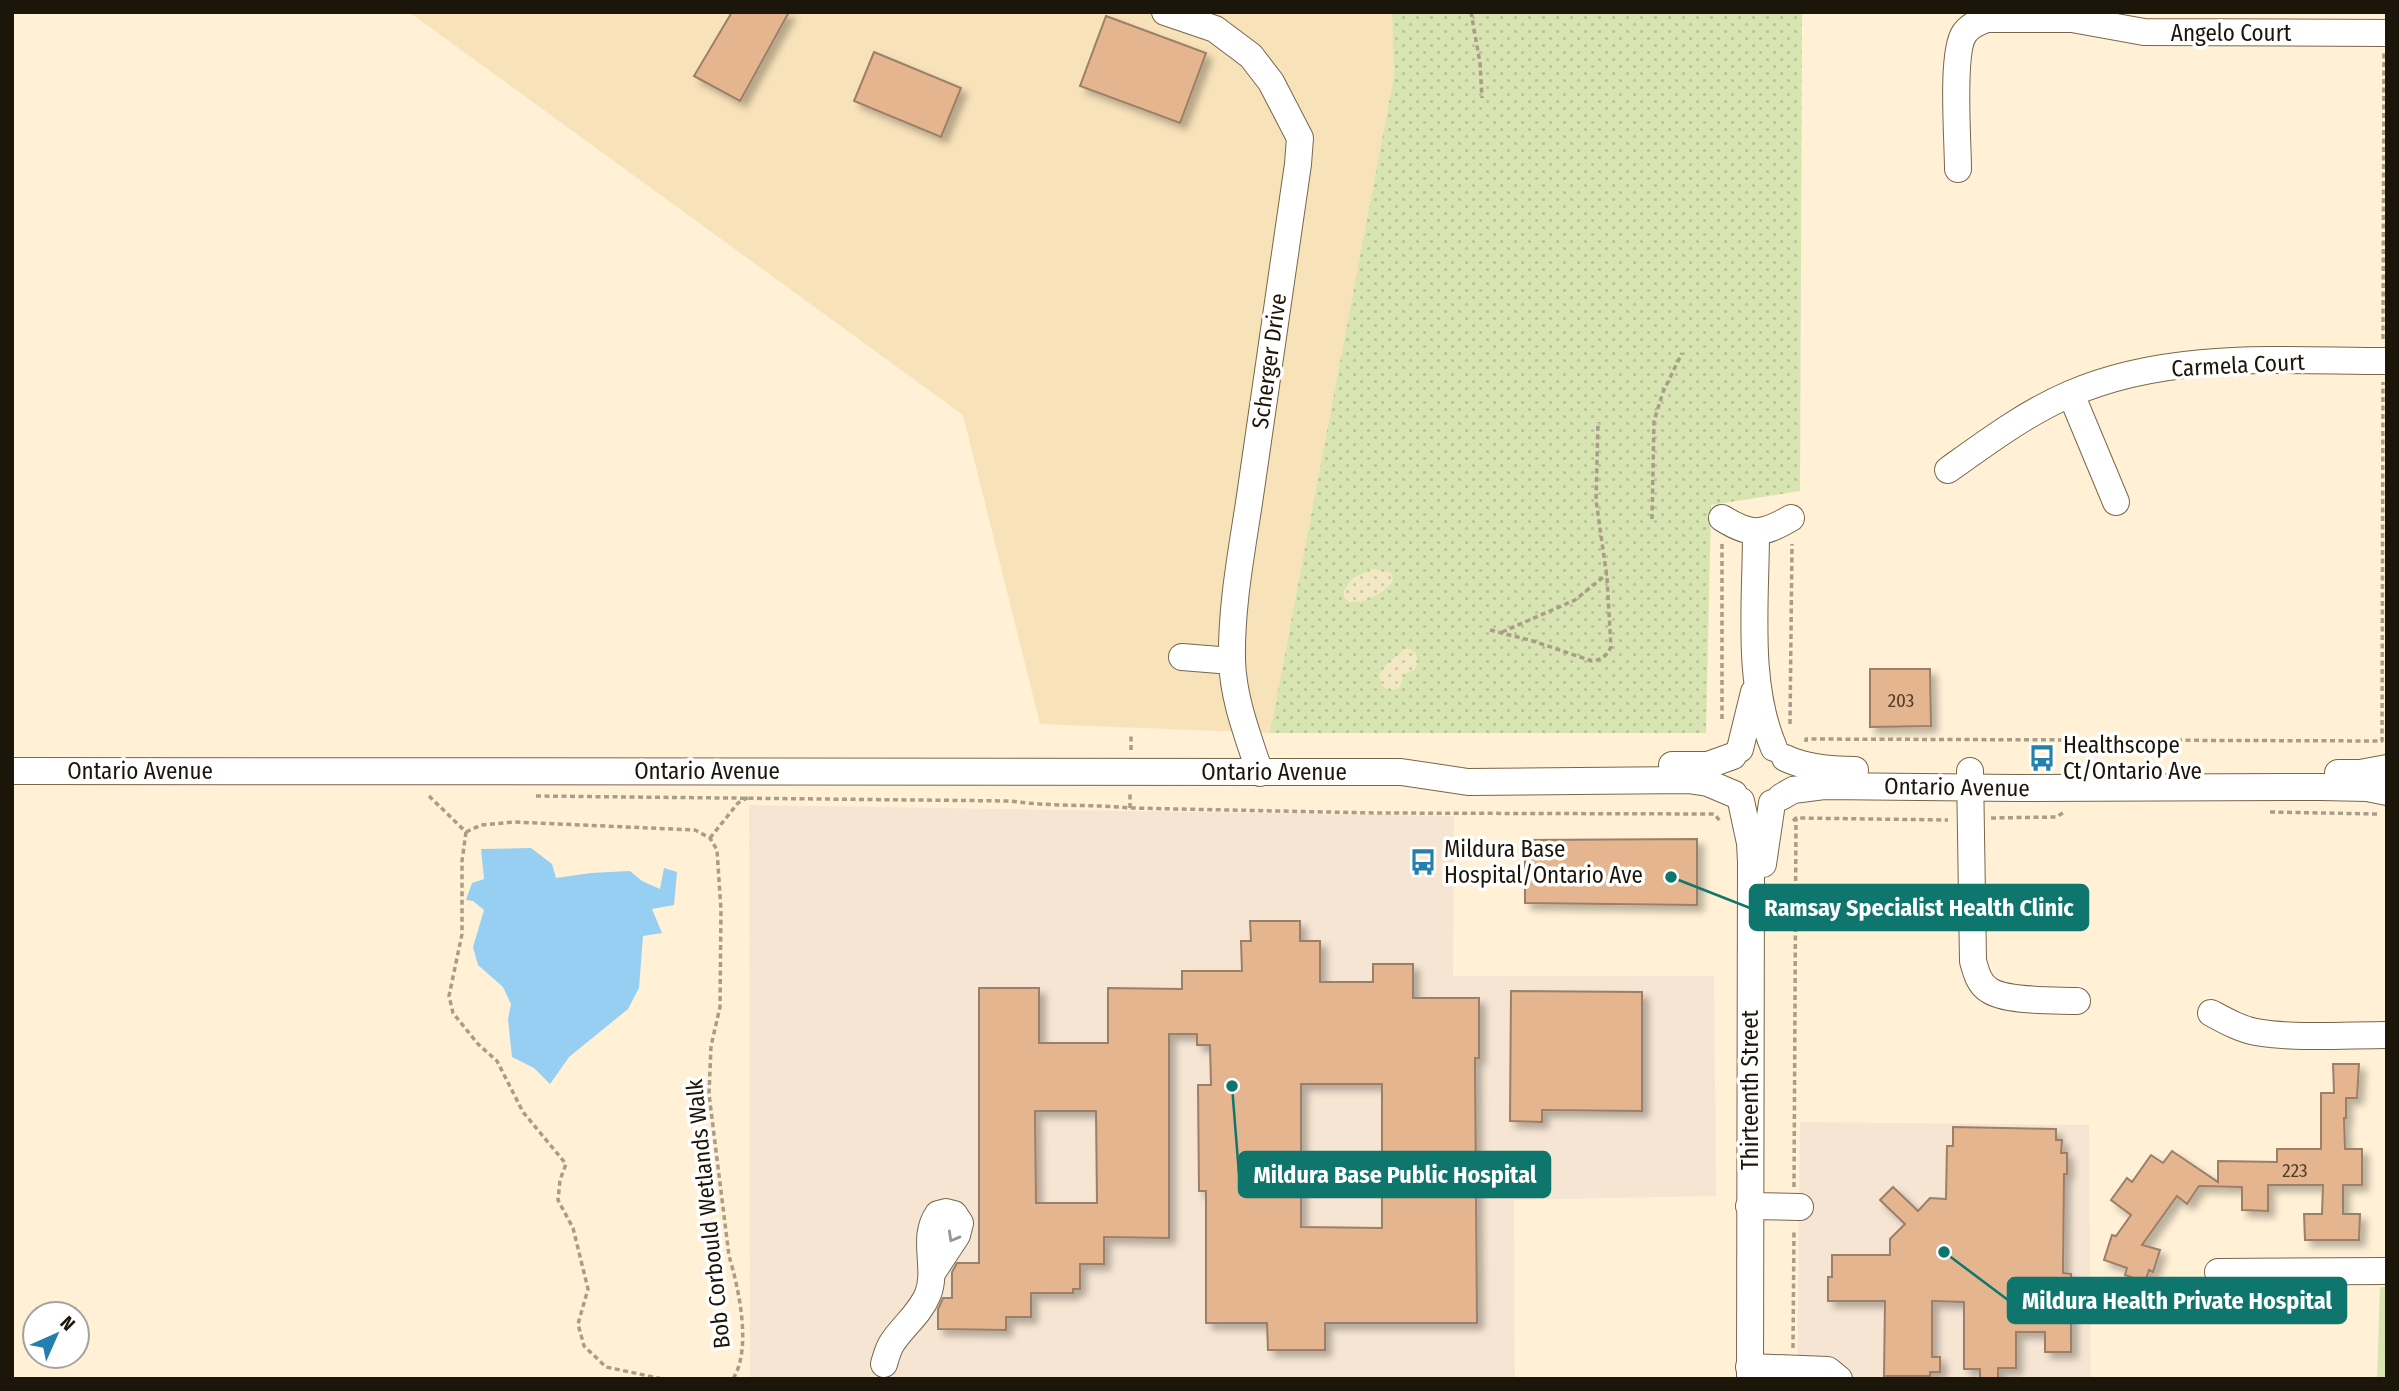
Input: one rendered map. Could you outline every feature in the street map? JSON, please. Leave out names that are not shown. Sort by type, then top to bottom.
[{"type":"street","name":"Scherger Drive","points":[[1165,12],[1215,30],[1251,56],[1271,82],[1300,138],[1294,196],[1235,602],[1232,661],[1235,690],[1260,773]]},
{"type":"street","name":"Angelo Court","points":[[1958,169],[1958,56],[1964,34],[1977,23],[1987,19],[2072,19],[2144,32],[2386,38]]},
{"type":"street","name":"Carmela Court","points":[[1948,470],[2002,432],[2071,394],[2148,370],[2191,363],[2229,361],[2385,361]]},
{"type":"street","points":[[2071,394],[2116,502]]},
{"type":"street","points":[[1722,531],[1739,528],[1756,532],[1771,529],[1791,518]]},
{"type":"street","points":[[1756,532],[1756,683],[1766,730],[1793,764]]},
{"type":"street","points":[[1182,657],[1232,661]]},
{"type":"street","points":[[1756,683],[1732,745],[1727,775],[1729,786],[1763,809],[1787,789],[1789,768],[1793,764]]},
{"type":"street","points":[[1732,745],[1757,743],[1793,764]]},
{"type":"street","name":"Ontario Avenue","points":[[1401,772],[1439,765],[1708,765],[1732,745]]},
{"type":"street","name":"Ontario Avenue","points":[[1793,764],[1970,778],[2367,788],[2387,792]]},
{"type":"street","name":"Ontario Avenue","points":[[1970,778],[2048,774],[2320,774],[2360,773],[2387,768]]},
{"type":"street","name":"Ontario Avenue","points":[[12,771],[1401,772],[1468,782],[1688,780],[1708,783],[1763,809]]},
{"type":"street","points":[[1970,778],[1973,961],[1982,984],[1988,990],[2005,996],[2077,1001]]},
{"type":"street","name":"Thirteenth Street","points":[[1754,1373],[1751,862],[1763,809]]},
{"type":"street","points":[[2211,1013],[2238,1027],[2256,1032],[2387,1035]]},
{"type":"street","points":[[1755,1206],[1797,1207]]},
{"type":"street","points":[[2218,1272],[2387,1271]]},
{"type":"street","points":[[884,1364],[891,1344],[922,1306],[929,1292],[932,1273]]},
{"type":"street","points":[[1754,1373],[1793,1369],[1828,1370],[1839,1379]]},
{"type":"path","points":[[1471,12],[1480,63],[1482,98]]},
{"type":"path","points":[[1807,819],[1793,764],[1806,739],[2382,741],[2386,38]]},
{"type":"path","points":[[1652,519],[1654,421],[1663,392],[1682,353]]},
{"type":"path","points":[[1490,630],[1592,661],[1606,655],[1611,647],[1607,574],[1596,500],[1598,422]]},
{"type":"path","points":[[1722,531],[1732,745]]},
{"type":"path","points":[[1790,726],[1792,544]]},
{"type":"path","points":[[1500,632],[1576,600],[1607,574]]},
{"type":"path","points":[[443,796],[429,796],[466,832]]},
{"type":"path","points":[[526,796],[997,800],[1130,808],[1376,813],[1714,814],[1723,824],[1763,809],[1807,819],[1972,820],[2056,817],[2075,806]]},
{"type":"path","points":[[466,832],[481,825],[503,823],[582,824],[695,830],[709,838],[738,803],[749,797]]},
{"type":"path","points":[[1763,809],[1797,1207],[1793,1369]]},
{"type":"path","points":[[2264,811],[2387,816]]},
{"type":"path","points":[[466,832],[462,861],[462,934],[449,996],[453,1013],[478,1044],[497,1061],[523,1112],[566,1164],[560,1180],[558,1200],[573,1228],[588,1289],[578,1324],[584,1346],[606,1367],[663,1379]]},
{"type":"path","name":"Bob Corbould Wetlands Walk","points":[[709,838],[718,850],[721,910],[720,1007],[711,1046],[709,1094],[729,1256],[736,1280],[743,1343],[739,1370],[733,1379]]},
{"type":"shaded area","points":[[409,12],[1392,12],[1394,76],[1270,733],[1040,724],[963,415]]},
{"type":"shaded area","points":[[749,805],[1454,816],[1453,976],[1714,976],[1716,1196],[1514,1200],[1515,1379],[750,1379]]},
{"type":"shaded area","points":[[1800,1122],[2089,1125],[2091,1379],[1797,1379]]},
{"type":"green space","points":[[1392,12],[1802,12],[1800,491],[1711,505],[1706,733],[1270,733],[1394,76]]},
{"type":"green space","points":[[2380,1287],[2387,1287],[2387,1379],[2377,1379]]},
{"type":"sand","points":[[1371,569],[1391,573],[1393,580],[1390,585],[1374,597],[1349,602],[1344,597],[1344,590],[1352,579]]},
{"type":"sand","points":[[1404,649],[1416,653],[1418,664],[1414,670],[1404,674],[1400,687],[1386,689],[1381,684],[1379,674]]},
{"type":"water","points":[[531,848],[552,864],[556,878],[630,871],[642,881],[660,889],[664,868],[677,872],[674,905],[652,909],[662,933],[643,936],[639,988],[628,1009],[569,1057],[550,1084],[534,1068],[512,1057],[508,1019],[511,1004],[503,987],[478,965],[473,947],[484,910],[473,901],[466,900],[472,883],[484,879],[481,849]]},
{"type":"building","points":[[732,12],[789,12],[740,101],[694,76]]},
{"type":"building","points":[[1106,16],[1206,53],[1180,123],[1080,86]]},
{"type":"building","points":[[874,52],[961,88],[941,137],[854,101]]},
{"type":"building","points":[[1870,669],[1930,669],[1931,726],[1870,727]]},
{"type":"building","points":[[1697,839],[1697,905],[1525,903],[1525,840]]},
{"type":"building","points":[[1250,921],[1300,921],[1300,941],[1320,941],[1320,982],[1373,982],[1373,964],[1413,964],[1413,998],[1479,998],[1479,1058],[1475,1058],[1477,1323],[1325,1323],[1325,1350],[1268,1350],[1267,1323],[1206,1323],[1206,1191],[1199,1191],[1198,1085],[1211,1085],[1210,1045],[1197,1045],[1197,1034],[1169,1034],[1169,1238],[1104,1237],[1104,1264],[1080,1264],[1080,1289],[1073,1289],[1073,1293],[1031,1293],[1031,1317],[1006,1317],[1006,1330],[938,1329],[938,1309],[943,1298],[952,1298],[952,1272],[957,1263],[979,1263],[979,988],[1039,988],[1039,1043],[1108,1043],[1108,988],[1182,989],[1182,971],[1242,971],[1241,941],[1251,941]],"holes":[[[1301,1084],[1382,1084],[1382,1228],[1301,1227]],[[1035,1111],[1096,1111],[1097,1203],[1036,1203]]]},
{"type":"building","points":[[1511,991],[1642,992],[1642,1111],[1542,1110],[1542,1122],[1510,1121]]},
{"type":"building","points":[[2333,1064],[2359,1064],[2357,1098],[2346,1098],[2344,1118],[2345,1149],[2362,1149],[2362,1185],[2343,1185],[2343,1214],[2360,1214],[2359,1240],[2305,1240],[2304,1214],[2322,1214],[2323,1185],[2268,1185],[2268,1211],[2242,1210],[2242,1187],[2199,1186],[2187,1204],[2177,1196],[2142,1245],[2160,1250],[2153,1272],[2149,1270],[2145,1282],[2125,1275],[2127,1268],[2104,1260],[2112,1235],[2116,1236],[2131,1215],[2111,1200],[2127,1178],[2132,1182],[2151,1155],[2163,1163],[2172,1151],[2218,1182],[2218,1161],[2277,1162],[2277,1149],[2321,1149],[2321,1093],[2334,1093]]},
{"type":"building","points":[[1953,1127],[2056,1129],[2056,1140],[2062,1140],[2061,1153],[2067,1153],[2067,1174],[2064,1174],[2063,1273],[2071,1274],[2071,1352],[2045,1352],[2045,1332],[2016,1332],[2016,1368],[1998,1368],[1998,1379],[1980,1379],[1980,1369],[1964,1369],[1964,1302],[1932,1301],[1932,1357],[1940,1357],[1940,1372],[1930,1372],[1930,1376],[1884,1376],[1885,1301],[1828,1301],[1832,1255],[1890,1255],[1890,1239],[1905,1224],[1880,1200],[1893,1187],[1918,1211],[1930,1198],[1946,1199],[1947,1146],[1953,1146]]},
{"type":"place","name":"Healthscope Ct/Ontario Ave","points":[[2042,758]]},
{"type":"place","name":"Mildura Base Hospital/Ontario Ave","points":[[1423,862]]},
{"type":"place","name":"Ramsay Specialist Health Clinic","points":[[1671,877]]},
{"type":"place","name":"Mildura Base Public Hospital","points":[[1232,1086]]},
{"type":"place","name":"Mildura Health Private Hospital","points":[[1944,1252]]}]
